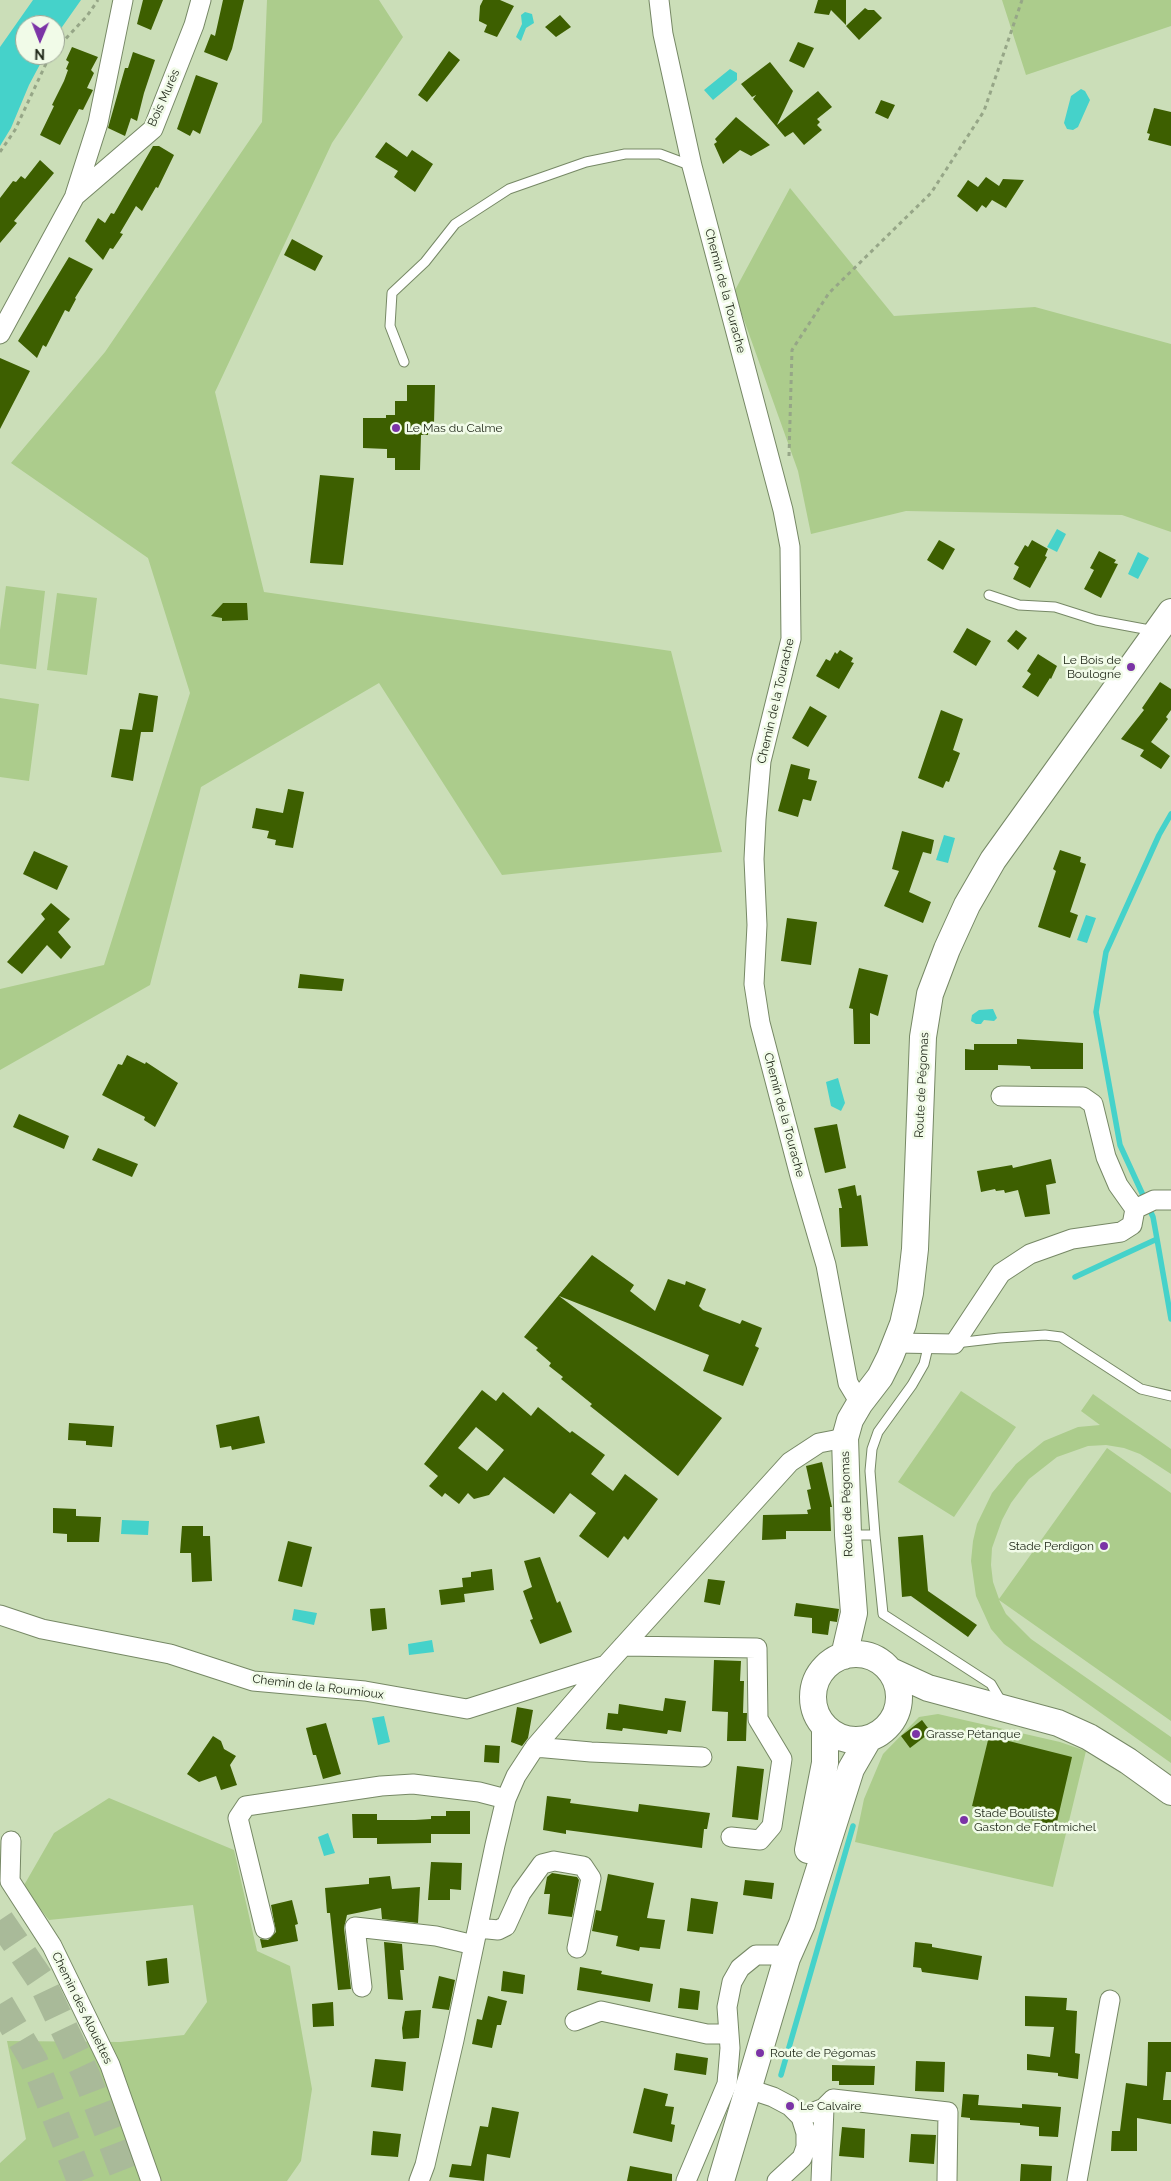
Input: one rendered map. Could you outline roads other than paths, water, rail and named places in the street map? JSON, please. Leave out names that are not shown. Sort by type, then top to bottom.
[{"type":"main road","name":"Route de Pégomas","points":[[844,1656],[854,1613],[848,1535],[845,1438],[850,1420],[860,1403],[880,1377],[896,1343],[903,1324],[910,1293],[915,1249],[923,1037],[930,994],[947,949],[967,905],[993,860],[1164,622]]},
{"type":"main road","name":"Route de Pégomas","points":[[854,1613],[882,1664]]},
{"type":"main road","points":[[882,1664],[896,1681],[899,1702],[896,1714],[889,1724],[869,1738],[846,1739],[835,1735],[825,1728],[814,1708],[814,1686],[818,1676],[825,1667],[844,1656],[854,1654],[882,1664],[928,1688],[1058,1723],[1089,1737],[1128,1761],[1171,1792]]},
{"type":"main road","points":[[899,1702],[910,1694],[928,1688]]},
{"type":"main road","points":[[787,1958],[792,1921],[817,1810],[825,1763],[825,1728]]},
{"type":"main road","points":[[721,2181],[787,1958],[802,1924],[851,1769],[869,1738]]},
{"type":"street","name":"Bois Murés","points":[[0,334],[75,196],[98,123],[123,0]]},
{"type":"street","name":"Bois Murés","points":[[75,196],[152,129],[194,25],[201,0]]},
{"type":"street","name":"Chemin de la Tourache","points":[[659,0],[663,34],[692,166],[783,510],[790,547],[791,639],[761,760],[756,819],[754,859],[757,925],[754,984],[762,1032],[826,1265],[848,1383],[860,1403]]},
{"type":"street","points":[[896,1343],[954,1344],[1001,1273],[1030,1254],[1072,1239],[1121,1232],[1132,1225],[1150,1204],[1118,1185],[1106,1157],[1093,1104],[1083,1097],[1001,1096]]},
{"type":"street","points":[[419,2181],[425,2165],[454,2040],[506,1799],[516,1776],[535,1747],[606,1665],[790,1462],[819,1443],[845,1438]]},
{"type":"street","name":"Chemin de la Roumioux","points":[[0,1615],[42,1629],[170,1654],[253,1681],[365,1691],[467,1709],[606,1665]]},
{"type":"street","points":[[623,1646],[757,1648],[758,1720],[782,1759],[772,1826],[760,1840],[731,1837]]},
{"type":"street","points":[[535,1747],[591,1752],[702,1757]]},
{"type":"street","points":[[265,1929],[238,1818],[246,1806],[381,1786],[413,1784],[479,1792],[506,1799]]},
{"type":"street","name":"Chemin des Alouettes","points":[[11,1841],[10,1881],[52,1946],[110,2065],[151,2181]]},
{"type":"street","points":[[362,1987],[356,1927],[436,1936],[476,1936],[498,1930],[506,1926],[521,1893],[542,1864],[554,1861],[583,1866],[591,1878],[577,1948]]},
{"type":"street","points":[[686,2181],[727,2084],[729,2034],[727,2007],[732,1982],[740,1968],[756,1955],[776,1955],[787,1958]]},
{"type":"street","points":[[1077,2181],[1110,2000]]},
{"type":"street","points":[[575,2021],[601,2011],[707,2034],[729,2034]]},
{"type":"street","points":[[749,2089],[773,2097],[790,2106],[801,2117],[806,2133],[806,2147],[802,2158],[777,2181]]},
{"type":"street","points":[[801,2117],[824,2108],[833,2099],[948,2112],[947,2181]]},
{"type":"street","points":[[821,2181],[824,2108]]},
{"type":"lane","points":[[404,362],[390,326],[392,293],[425,262],[455,224],[509,189],[586,162],[625,154],[660,154],[692,166]]},
{"type":"lane","points":[[989,595],[1019,606],[1055,607],[1096,620],[1164,622]]},
{"type":"lane","points":[[954,1344],[1000,1338],[1061,1337],[1141,1389],[1171,1396]]},
{"type":"lane","points":[[929,1343],[924,1364],[912,1385],[878,1432],[872,1450],[870,1470],[883,1614],[991,1684],[1006,1710]]},
{"type":"lane","points":[[848,1535],[875,1536]]},
{"type":"water","points":[[33,0],[81,0],[65,23],[65,15],[22,15]]},
{"type":"water","points":[[525,12],[532,14],[534,23],[526,28],[521,41],[516,37],[522,24],[521,15]]},
{"type":"water","points":[[15,26],[15,65],[40,65],[11,128],[0,146],[0,47]]},
{"type":"water","points":[[730,69],[737,73],[737,80],[713,100],[704,90]]},
{"type":"water","points":[[1081,89],[1085,91],[1090,100],[1078,127],[1073,130],[1067,129],[1064,123],[1071,96]]},
{"type":"water","points":[[1057,529],[1066,534],[1057,552],[1047,547]]},
{"type":"water","points":[[1138,552],[1149,558],[1138,579],[1128,574]]},
{"type":"water","points":[[944,835],[955,838],[948,863],[936,860]]},
{"type":"water","points":[[1086,915],[1096,918],[1087,943],[1077,940]]},
{"type":"water","points":[[993,1009],[997,1018],[994,1021],[984,1020],[981,1024],[976,1024],[971,1021],[972,1015],[979,1010]]},
{"type":"water","points":[[838,1078],[845,1103],[841,1111],[831,1106],[826,1082]]},
{"type":"water","points":[[122,1520],[149,1521],[148,1535],[121,1534]]},
{"type":"water","points":[[294,1609],[317,1613],[314,1625],[292,1620]]},
{"type":"water","points":[[432,1640],[434,1652],[409,1655],[408,1644]]},
{"type":"water","points":[[384,1716],[390,1742],[378,1745],[372,1718]]},
{"type":"water","points":[[328,1833],[335,1853],[324,1856],[318,1837]]},
{"type":"waterway","points":[[1075,1277],[1157,1239],[1153,1217],[1120,1145],[1096,1012],[1106,952],[1159,835],[1171,814]]},
{"type":"waterway","points":[[1157,1239],[1171,1319]]},
{"type":"waterway","points":[[781,2075],[853,1826]]},
{"type":"tunnel","points":[[0,1920],[42,1982],[86,2075],[127,2181]]},
{"type":"tunnel","points":[[0,2004],[34,2061],[81,2181]]},
{"type":"place","name":"Le Mas du Calme","points":[[396,428]]},
{"type":"place","name":"Le Bois de Boulogne","points":[[1131,667]]},
{"type":"place","name":"Stade Perdigon","points":[[1104,1546]]},
{"type":"place","name":"Grasse Pétanque","points":[[916,1734]]},
{"type":"place","name":"Stade Bouliste Gaston de Fontmichel","points":[[964,1820]]},
{"type":"place","name":"Route de Pégomas","points":[[760,2053]]},
{"type":"place","name":"Le Calvaire","points":[[790,2106]]}]
